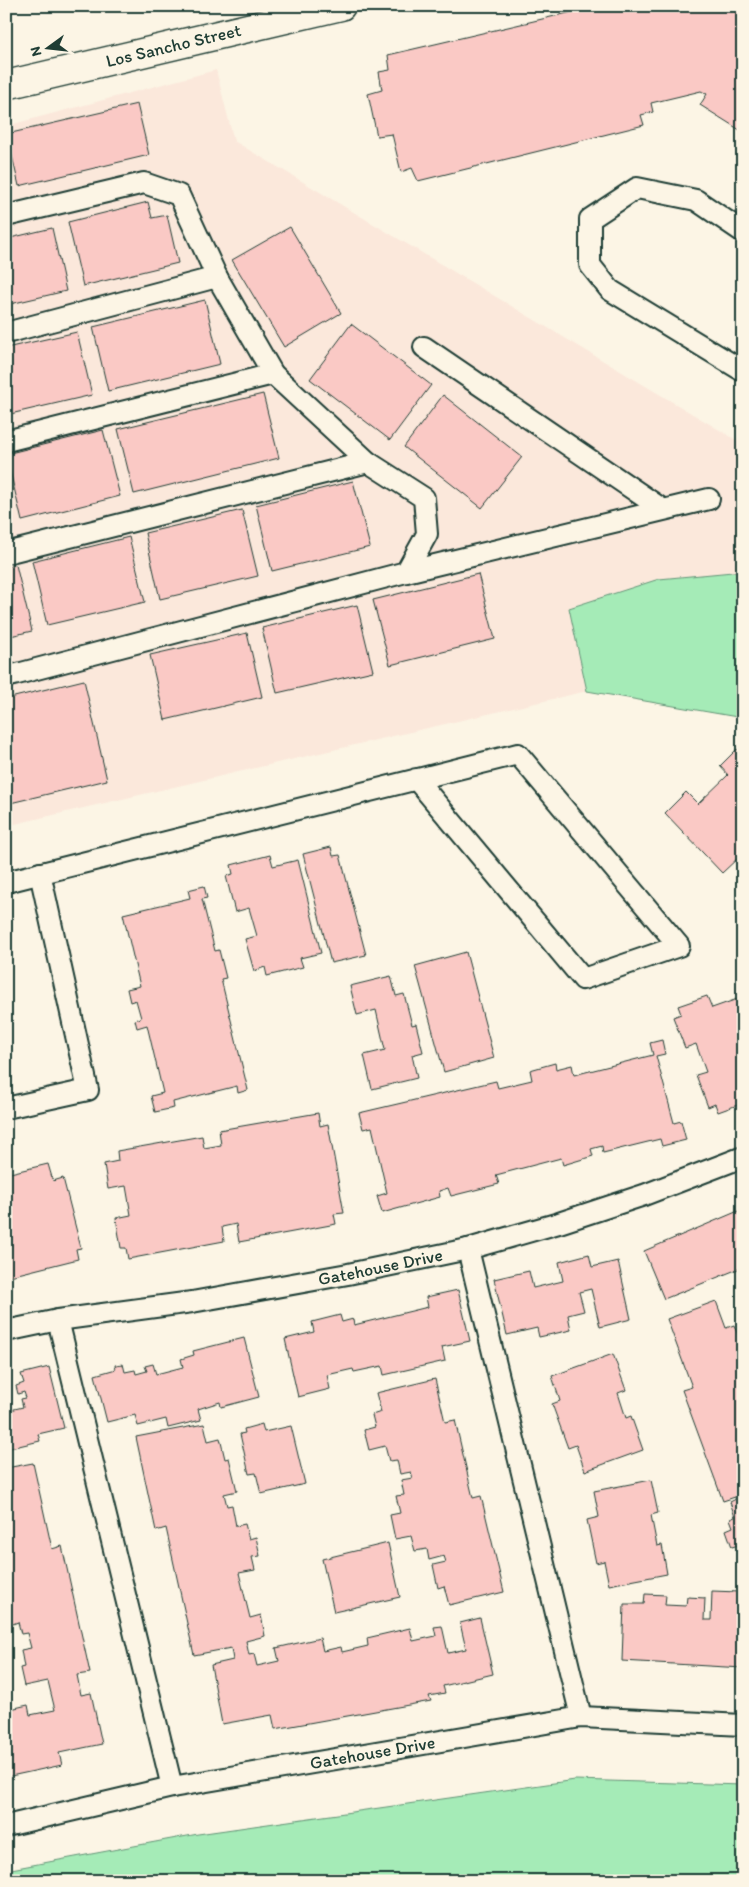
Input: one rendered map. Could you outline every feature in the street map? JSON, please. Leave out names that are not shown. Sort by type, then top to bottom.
[{"type":"street","name":"Los Sancho Street","points":[[6,85],[275,14],[341,6]]},
{"type":"lane","points":[[6,216],[144,183],[179,195],[217,277],[273,374],[368,462],[424,498],[427,534],[406,572]]},
{"type":"lane","points":[[743,232],[696,200],[638,188],[590,219],[590,265],[610,290],[743,371]]},
{"type":"lane","points":[[6,333],[217,277]]},
{"type":"lane","points":[[424,347],[662,509]]},
{"type":"lane","points":[[6,441],[273,374]]},
{"type":"lane","points":[[6,552],[368,462]]},
{"type":"lane","points":[[6,677],[406,572],[710,499]]},
{"type":"lane","points":[[6,882],[416,779],[518,754],[679,946],[583,979],[416,779]]},
{"type":"lane","points":[[6,1108],[88,1090],[40,873]]},
{"type":"lane","name":"Gatehouse Drive","points":[[6,1331],[58,1320],[192,1302],[348,1274],[468,1248],[559,1223],[743,1157]]},
{"type":"lane","points":[[468,1248],[581,1717]]},
{"type":"lane","points":[[58,1320],[172,1787]]},
{"type":"lane","name":"Gatehouse Drive","points":[[6,1826],[172,1787],[581,1717],[743,1725]]},
{"type":"shaded area","points":[[216,70],[234,141],[743,444],[743,571],[659,579],[569,608],[587,691],[6,826],[6,126]]},
{"type":"green space","points":[[743,571],[743,718],[587,691],[569,608],[659,579]]},
{"type":"green space","points":[[575,1780],[743,1785],[743,1881],[6,1881],[6,1870],[198,1834]]},
{"type":"building","points":[[598,6],[743,6],[743,132],[700,105],[707,94],[701,91],[651,103],[653,112],[641,115],[644,125],[418,181],[412,168],[401,172],[392,134],[377,136],[368,94],[382,90],[379,72],[390,70],[388,55]]},
{"type":"building","points":[[137,104],[149,155],[19,186],[7,134]]},
{"type":"building","points":[[148,202],[152,218],[167,215],[178,263],[83,286],[68,222]]},
{"type":"building","points":[[290,227],[341,313],[284,347],[232,260]]},
{"type":"building","points":[[52,228],[66,291],[6,305],[6,239]]},
{"type":"building","points":[[205,300],[220,364],[108,391],[93,327]]},
{"type":"building","points":[[351,324],[431,385],[390,440],[310,379]]},
{"type":"building","points":[[77,332],[92,395],[6,415],[6,348]]},
{"type":"building","points":[[263,394],[279,458],[134,494],[118,429]]},
{"type":"building","points":[[443,395],[522,457],[482,508],[404,447]]},
{"type":"building","points":[[103,430],[120,496],[22,521],[6,454]]},
{"type":"building","points":[[353,481],[370,547],[272,571],[256,505]]},
{"type":"building","points":[[242,510],[258,576],[160,599],[145,533]]},
{"type":"building","points":[[129,537],[145,602],[47,625],[32,561]]},
{"type":"building","points":[[16,565],[32,631],[6,637],[6,567]]},
{"type":"building","points":[[478,574],[495,639],[390,665],[373,600]]},
{"type":"building","points":[[357,605],[373,671],[277,693],[262,628]]},
{"type":"building","points":[[247,633],[262,697],[165,720],[150,655]]},
{"type":"building","points":[[84,680],[107,780],[6,804],[6,699]]},
{"type":"building","points":[[737,749],[743,754],[743,862],[739,857],[722,873],[665,813],[686,792],[698,804],[728,775],[720,766]]},
{"type":"building","points":[[331,847],[333,856],[340,855],[366,955],[331,963],[303,854]]},
{"type":"building","points":[[270,855],[273,866],[298,860],[321,953],[300,958],[303,967],[267,976],[265,967],[254,971],[245,939],[257,936],[249,908],[235,912],[226,876],[233,874],[231,865]]},
{"type":"building","points":[[204,886],[207,898],[202,899],[215,951],[219,950],[226,978],[221,979],[248,1090],[238,1093],[237,1086],[173,1102],[174,1108],[155,1112],[151,1096],[163,1093],[147,1025],[137,1028],[135,1020],[141,1018],[136,1000],[130,1002],[127,989],[140,986],[123,914],[190,898],[188,890]]},
{"type":"building","points":[[466,952],[494,1058],[444,1072],[415,966]]},
{"type":"building","points":[[391,976],[396,996],[404,994],[412,1025],[416,1024],[423,1052],[412,1055],[417,1078],[372,1089],[364,1055],[385,1050],[376,1010],[357,1015],[350,986]]},
{"type":"building","points":[[707,996],[712,1008],[743,997],[743,1103],[718,1112],[715,1104],[708,1107],[696,1075],[706,1072],[696,1044],[685,1048],[673,1017],[681,1014],[678,1006]]},
{"type":"building","points":[[662,1040],[665,1054],[656,1056],[674,1123],[681,1121],[686,1140],[662,1146],[660,1139],[603,1153],[602,1146],[591,1149],[593,1156],[563,1165],[561,1158],[496,1175],[499,1184],[451,1196],[448,1188],[439,1191],[440,1197],[382,1213],[377,1196],[387,1193],[372,1127],[363,1129],[359,1113],[496,1081],[498,1088],[532,1080],[530,1070],[555,1063],[556,1069],[572,1065],[574,1075],[653,1055],[650,1043]]},
{"type":"building","points":[[318,1113],[320,1126],[328,1124],[344,1213],[334,1214],[336,1224],[239,1242],[236,1224],[222,1227],[224,1241],[128,1259],[126,1248],[121,1248],[116,1218],[131,1215],[126,1186],[108,1189],[104,1164],[118,1161],[117,1151],[202,1136],[204,1148],[221,1145],[219,1130]]},
{"type":"building","points":[[48,1164],[53,1181],[63,1178],[81,1248],[76,1249],[78,1259],[6,1277],[6,1174]]},
{"type":"building","points":[[743,1209],[743,1267],[664,1299],[644,1251]]},
{"type":"building","points":[[589,1254],[592,1267],[618,1261],[631,1319],[600,1327],[591,1289],[579,1292],[584,1311],[568,1315],[571,1330],[539,1337],[537,1328],[507,1335],[494,1279],[529,1271],[533,1288],[563,1281],[559,1262]]},
{"type":"building","points":[[458,1290],[470,1341],[442,1347],[445,1361],[384,1375],[382,1366],[354,1372],[353,1369],[327,1375],[330,1389],[298,1397],[285,1339],[314,1332],[312,1322],[340,1315],[342,1322],[353,1319],[354,1325],[428,1307],[426,1297]]},
{"type":"building","points":[[716,1301],[726,1328],[734,1325],[743,1348],[743,1362],[740,1363],[743,1371],[743,1547],[742,1544],[732,1547],[726,1530],[733,1527],[730,1519],[735,1517],[730,1502],[736,1499],[735,1497],[723,1501],[682,1390],[692,1387],[667,1319]]},
{"type":"building","points":[[244,1338],[259,1397],[221,1407],[220,1402],[198,1409],[201,1420],[168,1428],[166,1419],[138,1426],[135,1415],[107,1422],[95,1375],[116,1369],[115,1365],[123,1364],[125,1372],[135,1370],[136,1374],[147,1371],[145,1366],[153,1364],[156,1374],[183,1367],[181,1359],[194,1355],[193,1351]]},
{"type":"building","points":[[613,1354],[626,1390],[618,1393],[626,1418],[631,1416],[643,1450],[585,1471],[576,1445],[568,1448],[552,1404],[560,1401],[552,1376]]},
{"type":"building","points":[[49,1367],[64,1428],[38,1434],[40,1441],[6,1449],[6,1411],[23,1407],[21,1399],[26,1398],[24,1392],[18,1394],[16,1386],[24,1383],[21,1374]]},
{"type":"building","points":[[435,1379],[445,1422],[455,1420],[473,1498],[481,1496],[504,1592],[449,1605],[444,1586],[438,1588],[433,1565],[446,1562],[444,1556],[429,1560],[427,1549],[415,1551],[411,1536],[395,1539],[390,1515],[400,1513],[396,1496],[404,1495],[401,1480],[413,1478],[411,1472],[400,1474],[397,1460],[389,1461],[385,1446],[369,1450],[364,1430],[375,1427],[372,1415],[381,1412],[376,1393]]},
{"type":"building","points":[[204,1424],[208,1441],[220,1438],[225,1459],[229,1458],[237,1491],[224,1494],[227,1506],[232,1505],[236,1526],[245,1524],[249,1539],[256,1537],[260,1556],[252,1557],[255,1570],[239,1573],[250,1618],[261,1615],[265,1636],[246,1641],[249,1655],[254,1654],[257,1666],[279,1661],[276,1648],[320,1638],[323,1651],[341,1647],[342,1652],[368,1646],[367,1638],[410,1628],[413,1641],[436,1636],[434,1627],[442,1626],[448,1653],[466,1649],[460,1623],[480,1618],[493,1674],[443,1686],[445,1693],[429,1696],[431,1701],[275,1729],[272,1715],[222,1724],[211,1665],[233,1660],[231,1648],[194,1655],[166,1528],[156,1531],[136,1437]]},
{"type":"building","points":[[262,1424],[264,1432],[291,1426],[305,1484],[261,1494],[256,1473],[249,1474],[240,1434],[245,1433],[244,1429]]},
{"type":"building","points":[[33,1463],[52,1549],[62,1546],[90,1673],[77,1675],[81,1695],[91,1693],[102,1744],[59,1753],[62,1765],[6,1777],[6,1710],[28,1705],[30,1715],[55,1710],[48,1681],[24,1686],[20,1668],[24,1667],[21,1650],[31,1648],[27,1633],[21,1634],[18,1622],[10,1625],[6,1609],[6,1468]]},
{"type":"building","points":[[651,1480],[658,1513],[651,1515],[657,1546],[662,1545],[667,1574],[609,1585],[604,1561],[596,1563],[587,1520],[599,1517],[594,1491]]},
{"type":"building","points":[[388,1543],[400,1597],[334,1612],[322,1559]]},
{"type":"building","points":[[712,1591],[739,1592],[738,1607],[743,1607],[743,1668],[622,1661],[624,1604],[644,1604],[645,1594],[666,1595],[665,1605],[686,1606],[687,1597],[705,1598],[704,1620],[711,1620]]}]
